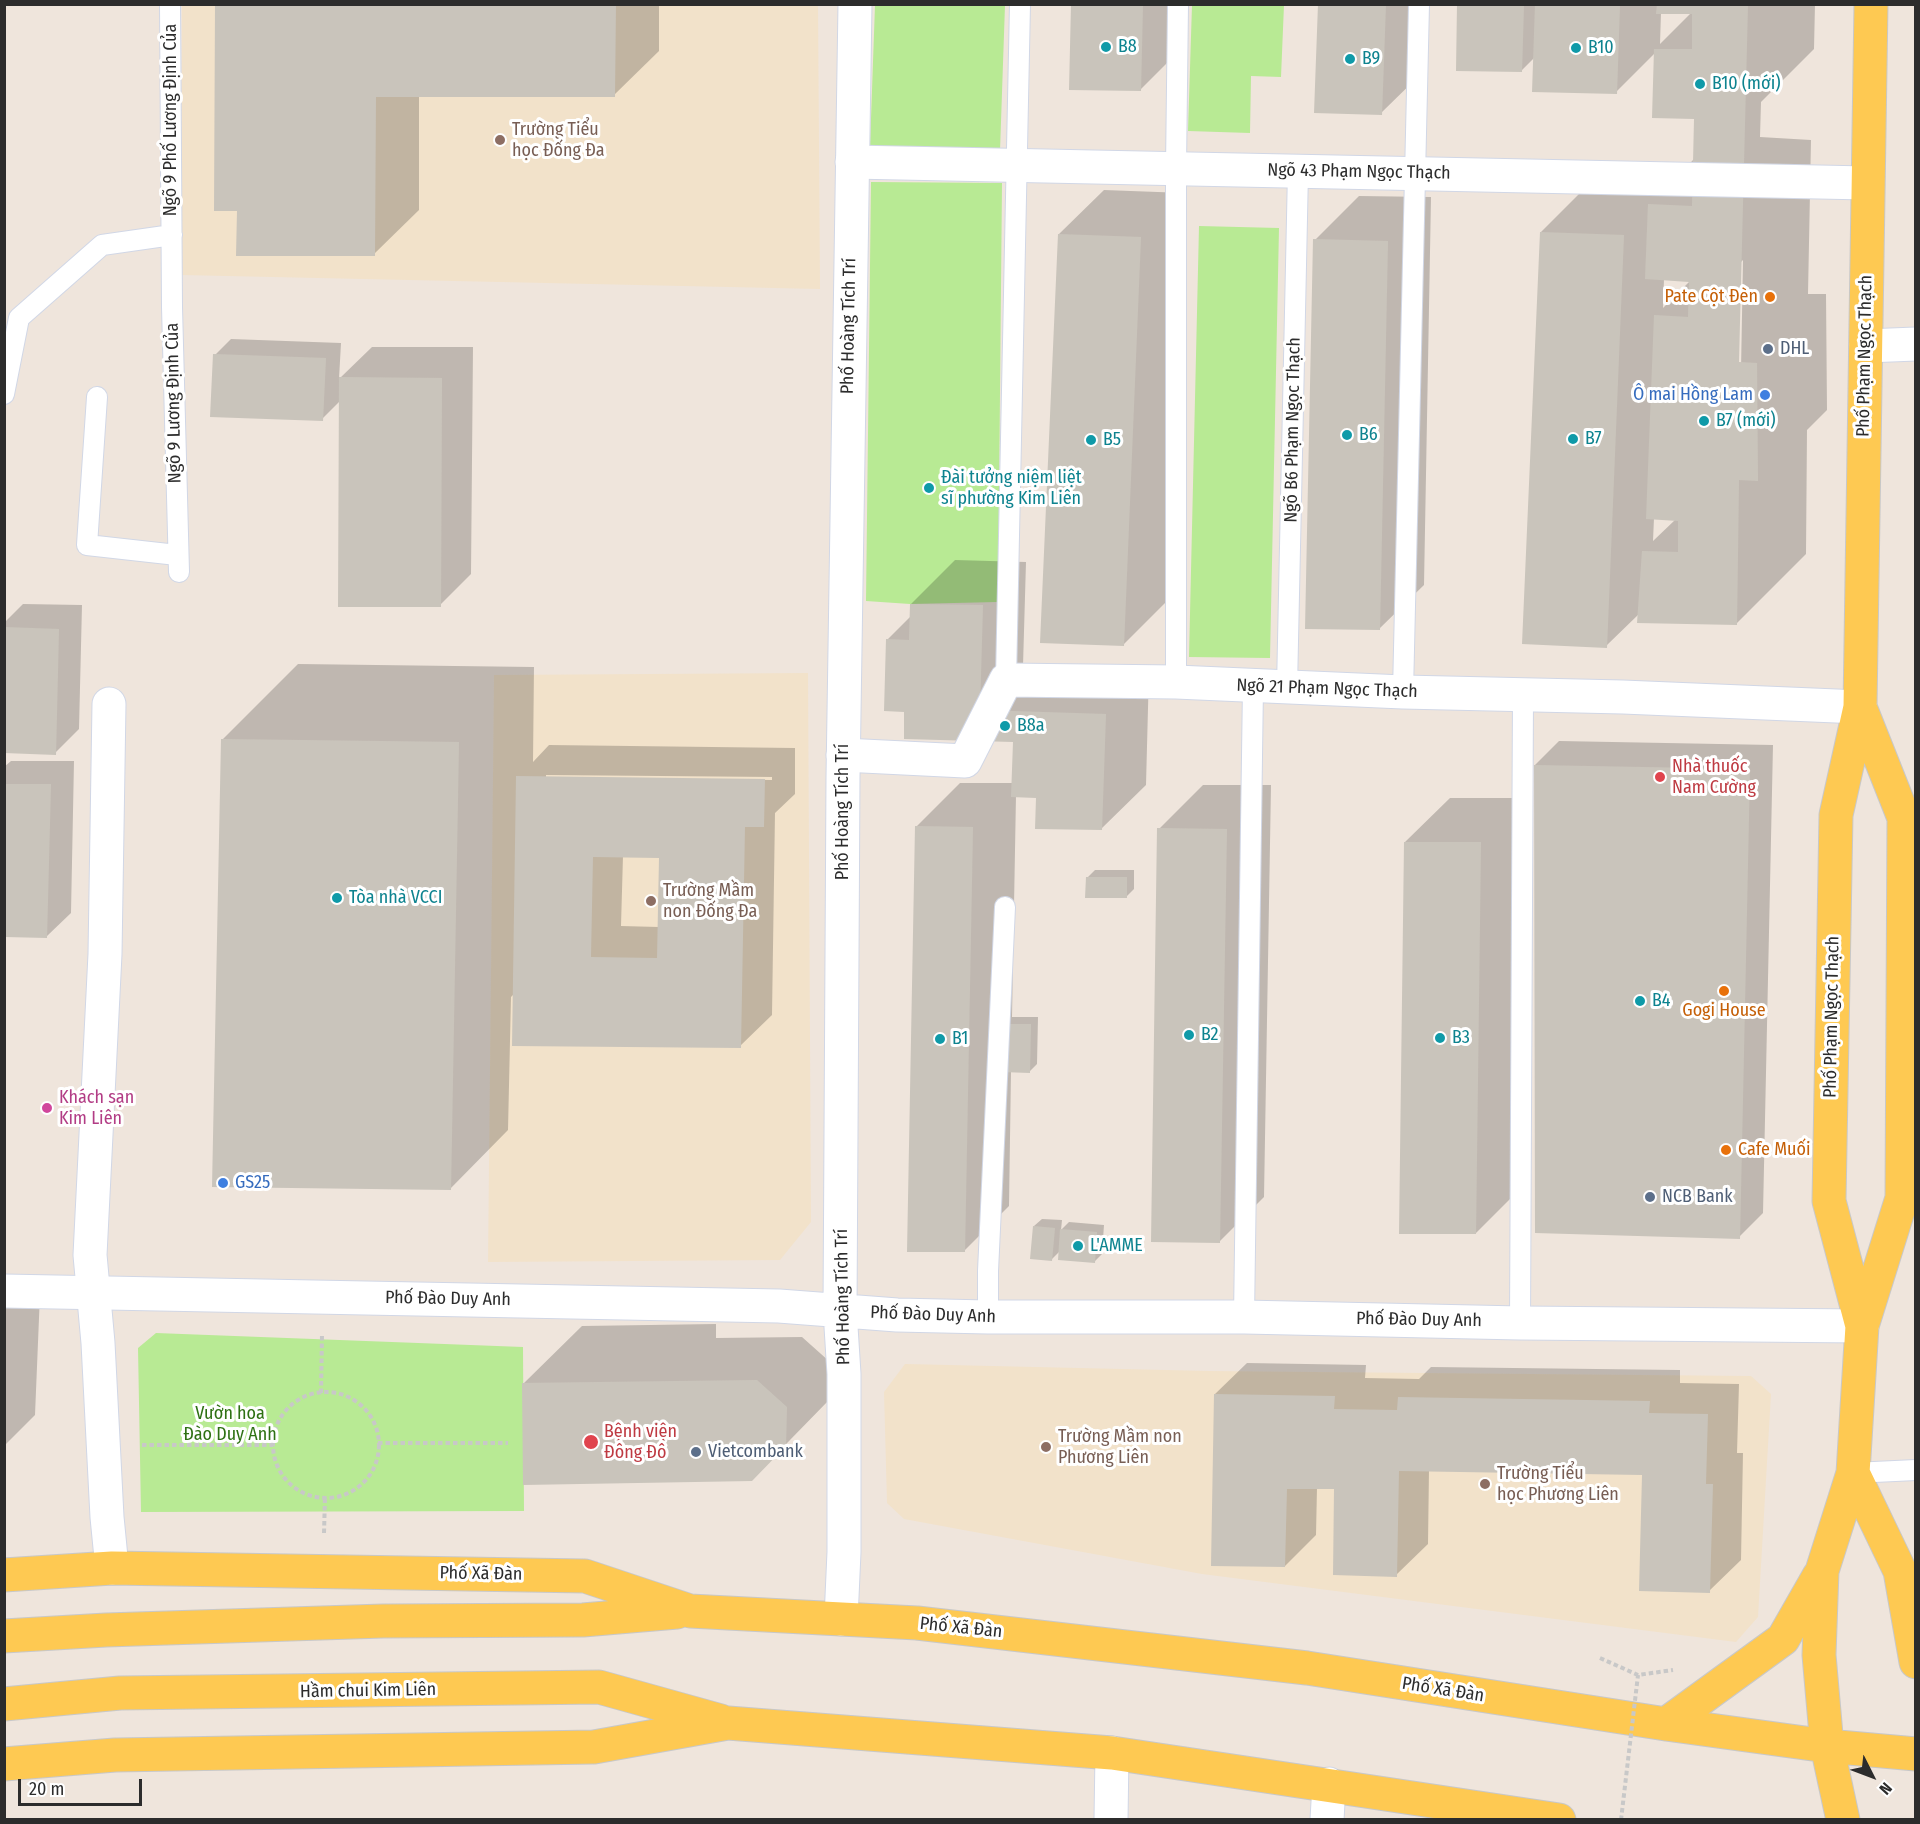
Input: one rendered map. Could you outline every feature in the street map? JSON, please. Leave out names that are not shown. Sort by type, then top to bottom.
[{"type":"main road","name":"Phố Phạm Ngọc Thạch","points":[[1862,1326],[1829,1201],[1836,815],[1860,707],[1871,4]]},
{"type":"main road","name":"Phố Phạm Ngọc Thạch","points":[[1843,1820],[1827,1746],[1819,1655],[1822,1571],[1853,1473],[1862,1326],[1902,1198],[1910,819],[1860,707]]},
{"type":"main road","name":"Phố Phạm Ngọc Thạch","points":[[1853,1473],[1908,1578],[1916,1662]]},
{"type":"main road","name":"Phố Xã Đàn","points":[[4,1575],[112,1568],[585,1576],[690,1611],[917,1623],[1307,1668],[1666,1724],[1827,1746],[1916,1755]]},
{"type":"main road","points":[[1666,1724],[1783,1639],[1822,1571]]},
{"type":"main road","points":[[4,1636],[106,1630],[371,1621],[583,1620],[690,1611]]},
{"type":"main road","name":"Hầm chui Kim Liên","points":[[4,1704],[120,1693],[599,1687],[728,1723]]},
{"type":"main road","points":[[4,1764],[115,1755],[594,1747],[728,1723],[1112,1753],[1559,1820]]},
{"type":"street","name":"Phố Hoàng Tích Trí","points":[[841,1618],[844,1552],[844,1374],[840,1311],[843,755],[855,4]]},
{"type":"street","name":"Ngõ 43 Phạm Ngọc Thạch","points":[[852,162],[1867,183]]},
{"type":"street","points":[[1866,346],[1916,344]]},
{"type":"street","points":[[843,755],[965,761],[1006,680]]},
{"type":"street","name":"Ngõ 21 Phạm Ngọc Thạch","points":[[1006,680],[1176,682],[1287,688],[1749,701],[1860,707]]},
{"type":"street","points":[[109,704],[105,954],[90,1255],[98,1342],[107,1517],[112,1568]]},
{"type":"street","name":"Phố Đào Duy Anh","points":[[4,1291],[779,1306],[897,1315],[988,1317],[1244,1317],[1520,1323],[1862,1326]]},
{"type":"street","points":[[1111,1820],[1112,1753]]},
{"type":"street","points":[[1327,1820],[1329,1784]]},
{"type":"lane","name":"Ngõ 9 Phố Lương Định Của","points":[[170,4],[172,234]]},
{"type":"lane","points":[[1006,680],[1020,4]]},
{"type":"lane","points":[[1176,682],[1178,4]]},
{"type":"lane","points":[[1402,692],[1419,4]]},
{"type":"lane","name":"Ngõ B6 Phạm Ngọc Thạch","points":[[1287,688],[1298,171]]},
{"type":"lane","points":[[4,394],[19,318],[102,245],[172,234]]},
{"type":"lane","name":"Ngõ 9 Lương Định Của","points":[[97,397],[87,545],[178,564],[172,234]]},
{"type":"lane","points":[[1244,1317],[1253,686]]},
{"type":"lane","points":[[1520,1323],[1523,695]]},
{"type":"lane","points":[[988,1317],[1005,907]]},
{"type":"lane","points":[[1853,1473],[1916,1470]]},
{"type":"path","points":[[321,1393],[322,1334]]},
{"type":"path","points":[[329,1392],[346,1396],[361,1405],[372,1418],[378,1434],[378,1443],[373,1469],[363,1482],[348,1493],[331,1498],[313,1496],[297,1490],[284,1478],[276,1462],[273,1445],[276,1428],[284,1412],[296,1401],[312,1394],[329,1392]]},
{"type":"path","points":[[378,1443],[508,1443]]},
{"type":"path","points":[[135,1445],[273,1445]]},
{"type":"path","points":[[324,1537],[325,1497]]},
{"type":"path","points":[[1600,1658],[1638,1675],[1678,1669]]},
{"type":"path","points":[[1621,1820],[1638,1675]]},
{"type":"shaded area","name":"Trường Tiểu học Đống Đa","points":[[182,5],[818,5],[820,289],[181,275]]},
{"type":"shaded area","name":"Trường Mầm non Đống Đa","points":[[808,673],[811,1222],[780,1260],[488,1262],[494,675]]},
{"type":"shaded area","name":"Trường Tiểu học Phương Liên","points":[[905,1364],[1209,1371],[1751,1376],[1771,1394],[1758,1617],[1736,1642],[1202,1574],[904,1519],[887,1503],[884,1392]]},
{"type":"green space","points":[[875,5],[1005,5],[1000,151],[870,147]]},
{"type":"green space","points":[[1192,5],[1284,5],[1281,77],[1251,76],[1250,133],[1188,131]]},
{"type":"green space","points":[[871,182],[1002,183],[998,602],[910,604],[866,601]]},
{"type":"green space","points":[[1199,226],[1279,228],[1270,658],[1189,657]]},
{"type":"green space","name":"Vườn hoa Đào Duy Anh","points":[[156,1333],[523,1347],[524,1511],[141,1512],[138,1348]]},
{"type":"building","points":[[215,4],[616,4],[615,97],[376,97],[375,256],[236,256],[237,211],[214,211]]},
{"type":"building","name":"B8","points":[[1071,4],[1143,4],[1141,91],[1069,90]]},
{"type":"building","name":"B9","points":[[1318,4],[1386,4],[1382,115],[1314,113]]},
{"type":"building","points":[[1457,4],[1524,4],[1522,72],[1456,71]]},
{"type":"building","name":"B7 (mới)","points":[[1657,4],[1748,4],[1739,362],[1757,363],[1758,481],[1739,480],[1737,625],[1637,623],[1642,551],[1678,552],[1678,521],[1646,519],[1654,315],[1688,317],[1689,282],[1645,279],[1648,204],[1692,206],[1694,119],[1652,118],[1654,49],[1692,49],[1692,14],[1656,14]]},
{"type":"building","name":"B10","points":[[1535,5],[1620,5],[1617,94],[1532,92]]},
{"type":"building","name":"B7","points":[[1540,232],[1624,235],[1607,648],[1522,644]]},
{"type":"building","name":"B5","points":[[1058,234],[1141,237],[1124,646],[1040,643]]},
{"type":"building","name":"B6","points":[[1313,239],[1388,241],[1380,630],[1305,629]]},
{"type":"building","points":[[213,354],[326,358],[323,421],[210,417]]},
{"type":"building","points":[[339,377],[442,378],[441,607],[338,607]]},
{"type":"building","name":"B8a","points":[[910,604],[983,605],[980,710],[1106,714],[1102,830],[1035,829],[1036,798],[1011,797],[1013,742],[904,739],[904,712],[884,711],[886,639],[909,640]]},
{"type":"building","points":[[4,627],[59,629],[56,755],[4,753]]},
{"type":"building","name":"Tòa nhà VCCI","points":[[221,739],[459,742],[451,1190],[212,1187]]},
{"type":"building","name":"B4","points":[[1534,765],[1750,769],[1740,1239],[1535,1233]]},
{"type":"building","points":[[516,776],[765,779],[764,827],[745,827],[741,1048],[512,1046]],"holes":[[[593,857],[659,858],[657,958],[591,957]]]},
{"type":"building","points":[[5,784],[51,784],[47,938],[5,937]]},
{"type":"building","name":"B1","points":[[915,826],[973,827],[965,1252],[907,1252]]},
{"type":"building","name":"B2","points":[[1157,828],[1227,829],[1220,1243],[1151,1242]]},
{"type":"building","name":"B3","points":[[1404,842],[1481,842],[1476,1234],[1399,1234]]},
{"type":"building","points":[[1086,877],[1127,877],[1127,898],[1085,898]]},
{"type":"building","points":[[1002,1024],[1031,1024],[1030,1073],[1002,1072]]},
{"type":"building","points":[[1033,1226],[1055,1228],[1052,1261],[1030,1259]]},
{"type":"building","name":"L'AMME","points":[[1060,1229],[1097,1232],[1095,1263],[1058,1260]]},
{"type":"building","points":[[757,1380],[787,1407],[786,1446],[752,1481],[523,1485],[522,1383]]},
{"type":"building","points":[[1214,1394],[1335,1396],[1334,1409],[1397,1410],[1398,1397],[1650,1401],[1649,1413],[1708,1414],[1706,1484],[1713,1484],[1710,1593],[1639,1591],[1642,1475],[1399,1471],[1397,1577],[1333,1575],[1334,1489],[1287,1489],[1285,1567],[1211,1566]]},
{"type":"place","name":"B8","points":[[1106,47]]},
{"type":"place","name":"B10","points":[[1576,48]]},
{"type":"place","name":"B9","points":[[1350,59]]},
{"type":"place","name":"B10 (mới)","points":[[1700,84]]},
{"type":"place","name":"Trường Tiểu học Đống Đa","points":[[500,140]]},
{"type":"place","name":"Pate Cột Đèn","points":[[1770,297]]},
{"type":"place","name":"DHL","points":[[1768,349]]},
{"type":"place","name":"Ô mai Hồng Lam","points":[[1765,395]]},
{"type":"place","name":"B7 (mới)","points":[[1704,421]]},
{"type":"place","name":"B6","points":[[1347,435]]},
{"type":"place","name":"B7","points":[[1573,439]]},
{"type":"place","name":"B5","points":[[1091,440]]},
{"type":"place","name":"Đài tưởng niệm liệt sĩ phường Kim Liên","points":[[929,488]]},
{"type":"place","name":"B8a","points":[[1005,726]]},
{"type":"place","name":"Nhà thuốc Nam Cường","points":[[1660,777]]},
{"type":"place","name":"Tòa nhà VCCI","points":[[337,898]]},
{"type":"place","name":"Trường Mầm non Đống Đa","points":[[651,901]]},
{"type":"place","name":"Gogi House","points":[[1724,991]]},
{"type":"place","name":"B4","points":[[1640,1001]]},
{"type":"place","name":"B2","points":[[1189,1035]]},
{"type":"place","name":"B3","points":[[1440,1038]]},
{"type":"place","name":"B1","points":[[940,1039]]},
{"type":"place","name":"Khách sạn Kim Liên","points":[[47,1108]]},
{"type":"place","name":"Cafe Muối","points":[[1726,1150]]},
{"type":"place","name":"GS25","points":[[223,1183]]},
{"type":"place","name":"NCB Bank","points":[[1650,1197]]},
{"type":"place","name":"L'AMME","points":[[1078,1246]]},
{"type":"place","name":"Bệnh viện Đông Đô","points":[[591,1442]]},
{"type":"place","name":"Trường Mầm non Phương Liên","points":[[1046,1447]]},
{"type":"place","name":"Vietcombank","points":[[696,1452]]},
{"type":"place","name":"Trường Tiểu học Phương Liên","points":[[1485,1484]]}]
